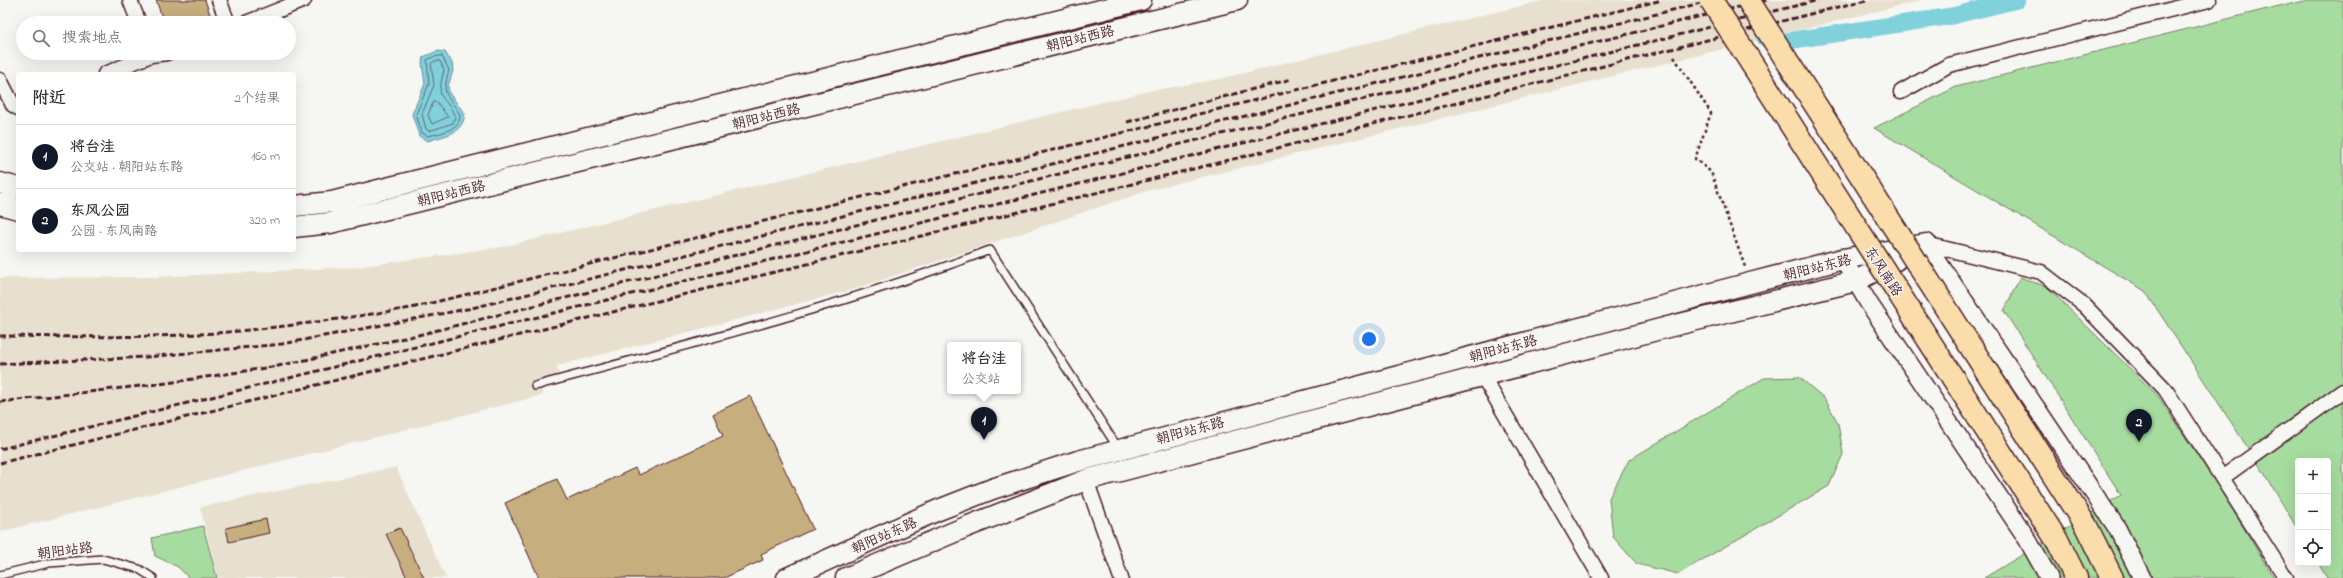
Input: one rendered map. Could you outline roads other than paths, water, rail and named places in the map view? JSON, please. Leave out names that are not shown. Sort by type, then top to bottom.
[{"type":"main road","name":"朝阳站西路","points":[[296,206],[332,202],[365,194],[1141,0]]},
{"type":"main road","name":"朝阳站西路","points":[[296,227],[330,223],[1237,0]]},
{"type":"main road","name":"东风南路","points":[[1711,0],[2058,542],[2076,578]]},
{"type":"main road","points":[[1748,0],[2086,526],[2112,578]]},
{"type":"main road","points":[[0,183],[16,187]]},
{"type":"main road","points":[[0,204],[16,208]]},
{"type":"main road","name":"朝阳站东路","points":[[787,578],[936,512],[992,489],[1119,450],[1843,259],[1926,244]]},
{"type":"main road","name":"朝阳站东路","points":[[846,578],[966,526],[1086,480],[1668,327],[1856,282],[1926,244]]},
{"type":"street","points":[[130,0],[136,16]]},
{"type":"street","points":[[219,0],[225,16]]},
{"type":"street","points":[[264,16],[304,0]]},
{"type":"street","points":[[1901,92],[1949,65],[2209,0]]},
{"type":"street","points":[[110,72],[137,60]]},
{"type":"street","points":[[0,80],[13,106],[16,107]]},
{"type":"street","points":[[1926,244],[2041,272],[2084,305],[2165,389],[2286,578]]},
{"type":"street","points":[[1926,244],[2117,528],[2142,578]]},
{"type":"street","points":[[1843,259],[1856,282],[2026,537],[2049,578]]},
{"type":"street","points":[[1482,375],[1601,578]]},
{"type":"street","points":[[2222,478],[2343,391]]},
{"type":"street","points":[[1086,480],[1121,578]]},
{"type":"lane","points":[[535,386],[769,323],[924,275],[990,250],[1119,450]]},
{"type":"lane","name":"朝阳站路","points":[[0,575],[49,563],[103,558],[139,569],[153,578]]},
{"type":"water","points":[[438,51],[445,52],[452,63],[453,71],[448,86],[449,93],[465,114],[460,126],[452,133],[428,141],[419,136],[412,114],[425,84],[422,63],[423,57]]},
{"type":"waterway","points":[[1765,38],[1774,43],[1952,16],[2017,0]]},
{"type":"railway","points":[[0,336],[81,337],[188,335],[289,326],[411,308],[1662,0]]},
{"type":"railway","points":[[0,364],[147,357],[282,344],[472,308],[1713,0]]},
{"type":"railway","points":[[0,402],[167,383],[278,366],[418,335],[1063,173],[1767,0]]},
{"type":"railway","points":[[0,449],[994,205],[1819,0]]},
{"type":"railway","points":[[0,463],[1266,151],[1866,0]]},
{"type":"railway","points":[[1127,122],[1292,79]]},
{"type":"place","name":"将台洼","points":[[984,440]]},
{"type":"place","name":"东风公园","points":[[2139,442]]}]
